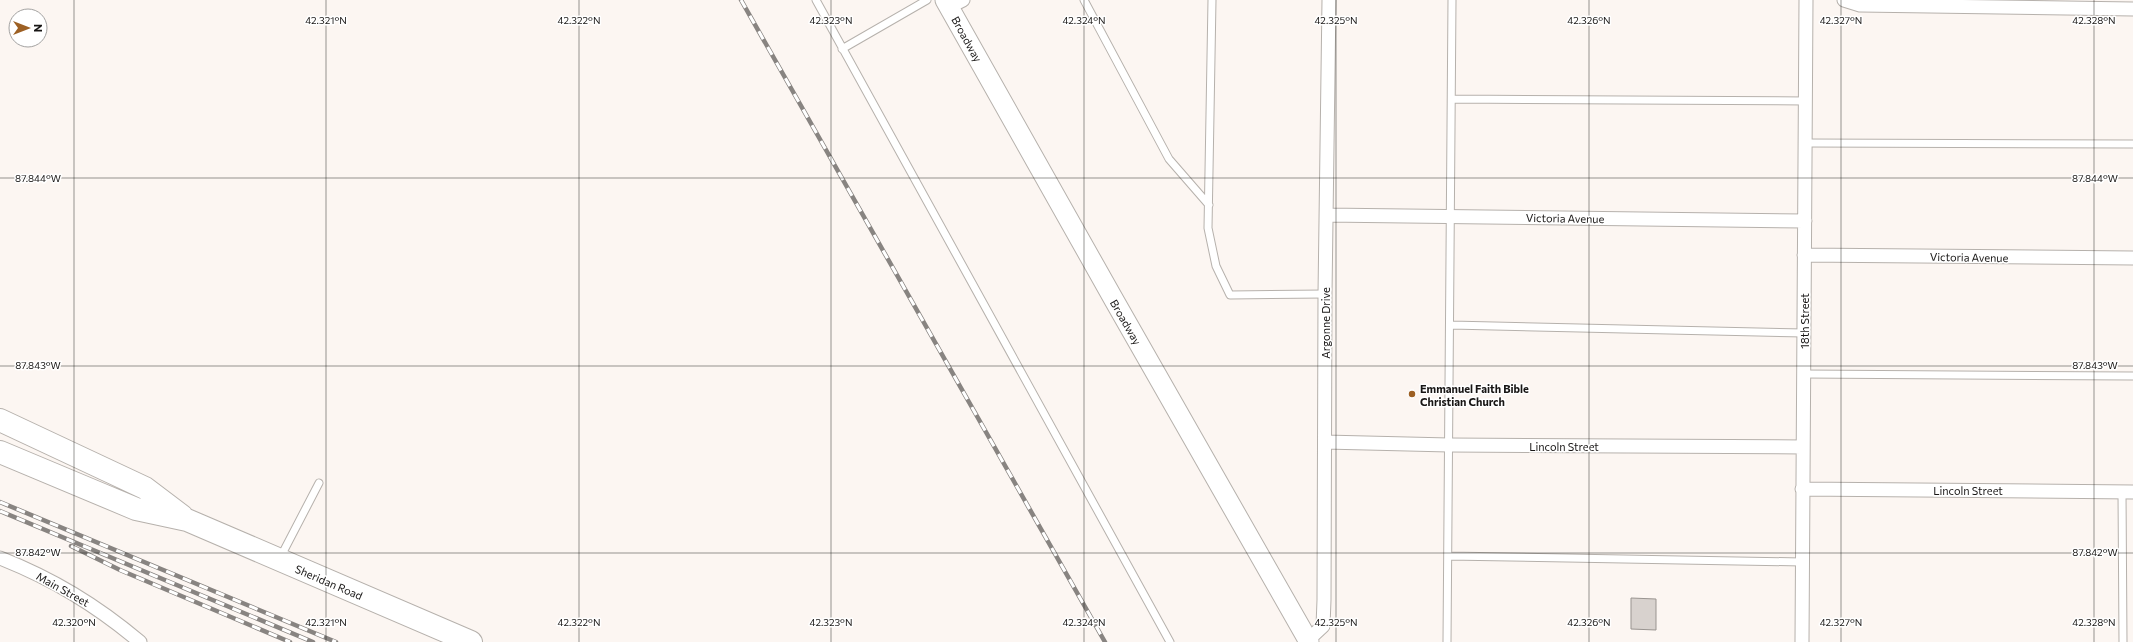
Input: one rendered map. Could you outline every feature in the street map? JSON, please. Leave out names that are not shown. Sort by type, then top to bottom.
[{"type":"highway","name":"Sheridan Road","points":[[0,420],[145,488],[187,520]]},
{"type":"highway","name":"Sheridan Road","points":[[0,452],[136,509],[187,520],[278,561],[472,642]]},
{"type":"street","name":"Argonne Drive","points":[[1306,639],[1323,626],[1329,0]]},
{"type":"street","name":"18th Street","points":[[1802,642],[1806,0]]},
{"type":"street","points":[[1844,0],[1860,5],[2028,4],[2133,9]]},
{"type":"street","name":"Broadway","points":[[952,2],[1306,639]]},
{"type":"street","name":"Victoria Avenue","points":[[1326,215],[1804,221]]},
{"type":"street","name":"Victoria Avenue","points":[[1804,255],[2133,258]]},
{"type":"street","name":"Lincoln Street","points":[[1325,442],[1449,445],[1803,447]]},
{"type":"street","name":"Lincoln Street","points":[[1802,489],[2128,492]]},
{"type":"street","name":"Main Street","points":[[0,558],[40,575],[78,595],[120,625],[140,642]]},
{"type":"lane","points":[[816,0],[1170,642]]},
{"type":"lane","points":[[842,49],[927,0]]},
{"type":"lane","points":[[1084,0],[1169,159],[1209,205]]},
{"type":"lane","points":[[1212,0],[1208,228],[1216,266],[1230,295],[1325,294]]},
{"type":"lane","points":[[1447,642],[1452,216],[1452,0]]},
{"type":"lane","points":[[1452,99],[1805,101]]},
{"type":"lane","points":[[1805,143],[2133,144]]},
{"type":"lane","points":[[1451,325],[1804,333]]},
{"type":"lane","points":[[1804,374],[2133,376]]},
{"type":"lane","points":[[278,561],[319,483]]},
{"type":"lane","points":[[2123,642],[2128,492]]},
{"type":"lane","points":[[1448,556],[1802,562]]},
{"type":"building","points":[[1631,598],[1656,599],[1656,630],[1631,629]]},
{"type":"railway","points":[[741,0],[1105,642]]},
{"type":"railway","points":[[0,502],[336,642]]},
{"type":"railway","points":[[0,511],[313,642]]},
{"type":"railway","points":[[71,546],[120,570],[290,642]]},
{"type":"place","name":"Emmanuel Faith Bible Christian Church","points":[[1412,394]]}]
